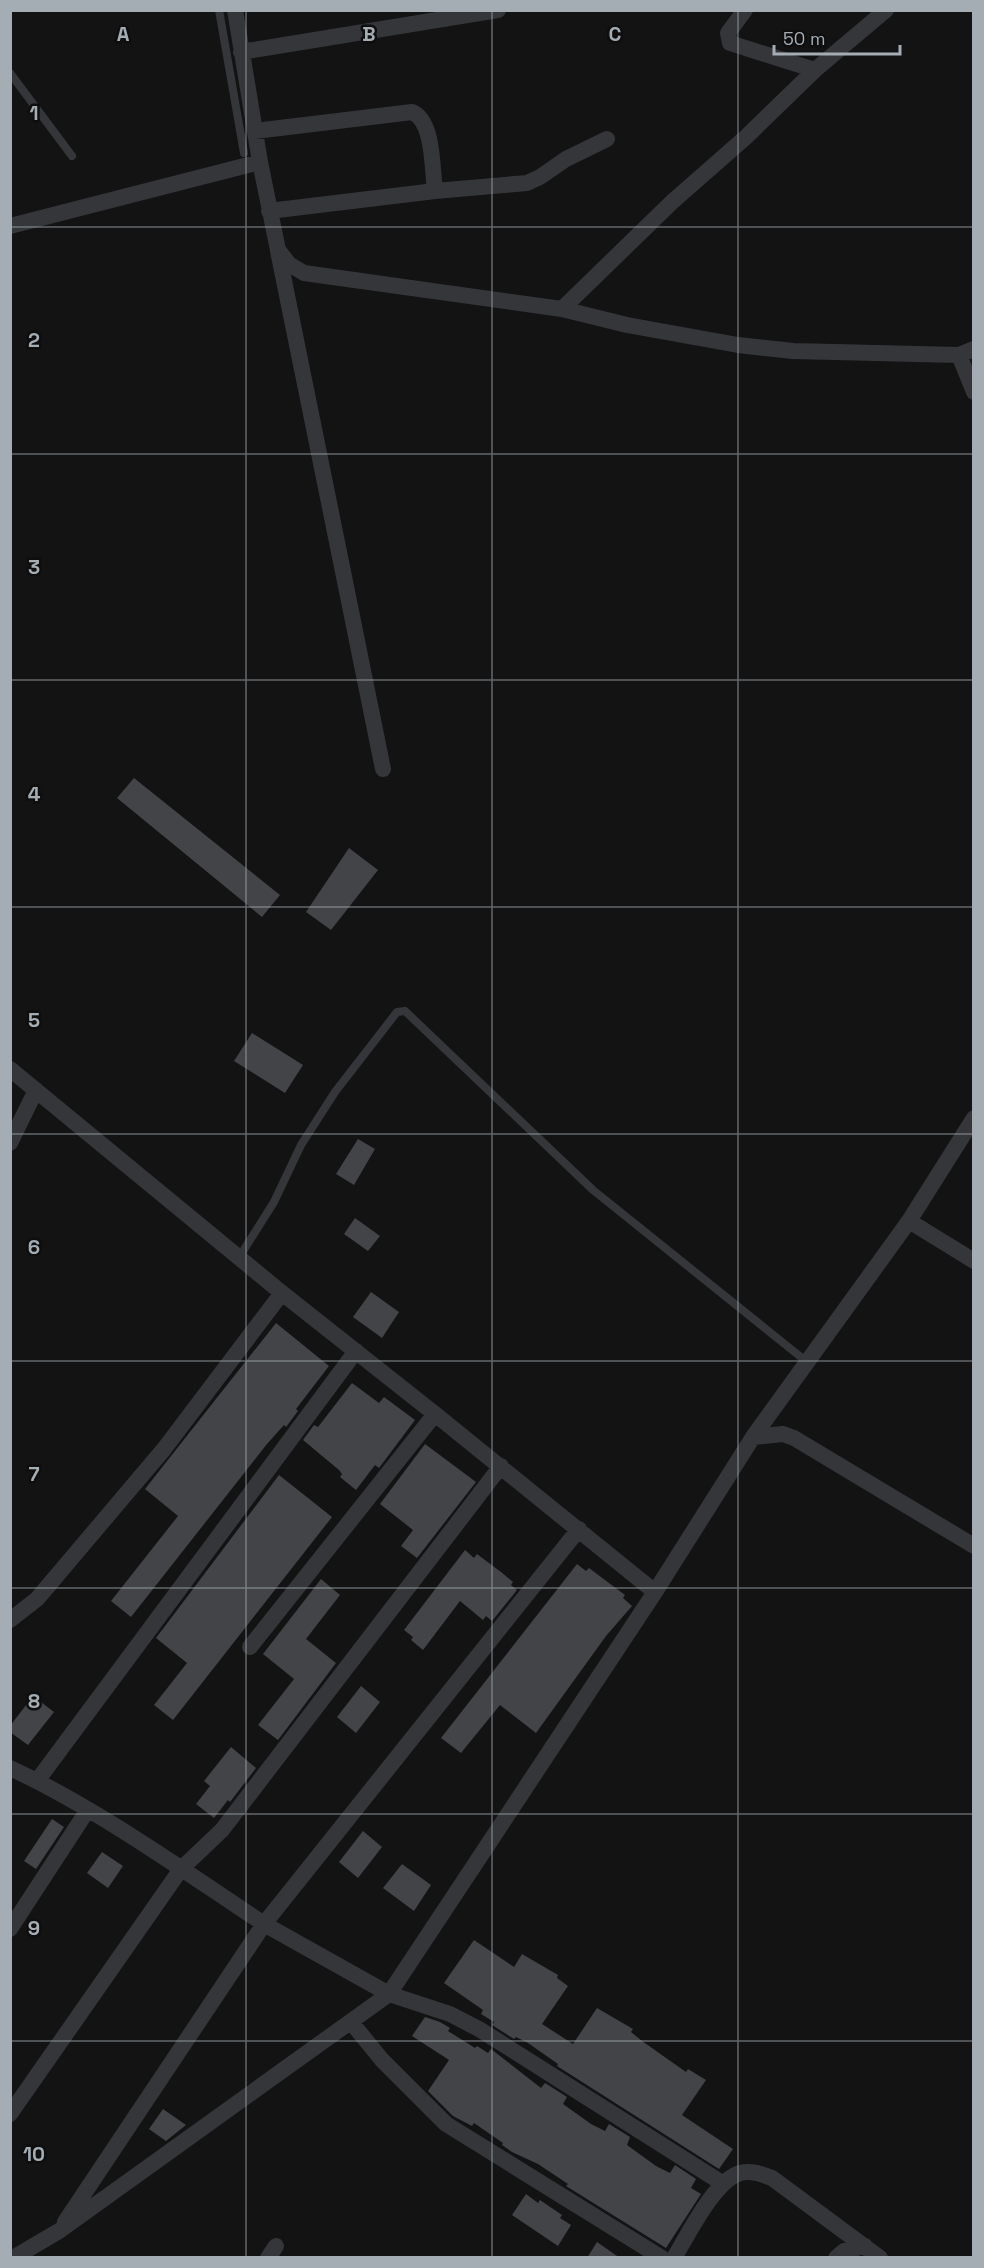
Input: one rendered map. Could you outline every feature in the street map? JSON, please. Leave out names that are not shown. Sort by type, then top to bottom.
[{"type":"street","points":[[235,10],[269,211],[383,769]]},
{"type":"street","points":[[241,52],[498,10]]},
{"type":"street","points":[[745,10],[728,33],[730,43],[815,70]]},
{"type":"street","points":[[562,309],[672,202],[746,137],[815,70],[886,10]]},
{"type":"street","points":[[255,131],[412,112],[420,115],[427,124],[435,190]]},
{"type":"street","points":[[269,211],[435,190],[527,183],[566,159],[607,139]]},
{"type":"street","points":[[10,226],[260,162]]},
{"type":"street","points":[[278,250],[290,264],[304,273],[562,309],[627,325],[738,345],[793,351],[966,352],[974,392]]},
{"type":"street","points":[[10,1069],[240,1256],[282,1293],[501,1466],[655,1592]]},
{"type":"street","points":[[10,1143],[36,1090]]},
{"type":"street","points":[[13,2258],[59,2231],[389,1994],[655,1592],[753,1437],[909,1221],[974,1118]]},
{"type":"street","points":[[909,1221],[974,1261]]},
{"type":"street","points":[[10,1620],[37,1599],[164,1449],[282,1293]]},
{"type":"street","points":[[38,1781],[356,1351]]},
{"type":"street","points":[[250,1647],[435,1414]]},
{"type":"street","points":[[753,1437],[783,1434],[794,1437],[974,1546]]},
{"type":"street","points":[[10,2114],[181,1869],[222,1830],[501,1466]]},
{"type":"street","points":[[59,2231],[264,1924],[579,1529]]},
{"type":"street","points":[[10,1768],[38,1781],[87,1811],[264,1924],[389,1994],[450,2014],[480,2029],[722,2183]]},
{"type":"street","points":[[10,1929],[87,1811]]},
{"type":"street","points":[[351,2022],[390,2068],[446,2124],[662,2258]]},
{"type":"street","points":[[674,2258],[722,2183],[740,2173],[758,2172],[772,2178],[880,2258]]},
{"type":"street","points":[[836,2258],[844,2252],[865,2246]]},
{"type":"lane","points":[[219,10],[244,153]]},
{"type":"lane","points":[[10,73],[72,156]]},
{"type":"lane","points":[[240,1256],[274,1202],[301,1145],[335,1092],[398,1012],[405,1011],[593,1191],[807,1362]]},
{"type":"building","points":[[134,778],[280,895],[262,917],[117,798]]},
{"type":"building","points":[[349,848],[378,870],[331,930],[306,912]]},
{"type":"building","points":[[252,1033],[303,1065],[285,1093],[234,1061]]},
{"type":"building","points":[[358,1139],[375,1149],[354,1185],[336,1174]]},
{"type":"building","points":[[355,1218],[380,1236],[368,1251],[344,1234]]},
{"type":"building","points":[[371,1292],[399,1312],[382,1338],[353,1317]]},
{"type":"building","points":[[276,1323],[329,1366],[296,1409],[298,1411],[286,1427],[284,1425],[267,1444],[131,1617],[111,1601],[178,1516],[145,1489]]},
{"type":"building","points":[[352,1383],[379,1403],[384,1397],[415,1420],[379,1468],[375,1465],[356,1490],[340,1477],[342,1474],[339,1470],[303,1440],[314,1425],[318,1427]]},
{"type":"building","points":[[425,1444],[476,1482],[417,1558],[401,1546],[413,1530],[380,1504]]},
{"type":"building","points":[[279,1475],[332,1517],[173,1720],[154,1705],[187,1663],[156,1638]]},
{"type":"building","points":[[465,1550],[474,1558],[477,1554],[501,1572],[513,1582],[511,1585],[517,1590],[492,1621],[486,1616],[483,1620],[460,1601],[423,1650],[411,1640],[413,1637],[404,1630]]},
{"type":"building","points":[[577,1564],[586,1571],[589,1568],[625,1595],[623,1598],[632,1606],[606,1636],[536,1733],[500,1705],[461,1753],[441,1738]]},
{"type":"building","points":[[321,1579],[340,1595],[306,1639],[336,1663],[278,1740],[258,1725],[294,1679],[263,1654]]},
{"type":"building","points":[[361,1686],[380,1702],[356,1733],[337,1717]]},
{"type":"building","points":[[33,1696],[54,1712],[28,1745],[10,1732],[10,1726]]},
{"type":"building","points":[[231,1747],[256,1768],[230,1802],[228,1800],[214,1818],[196,1804],[210,1786],[204,1781]]},
{"type":"building","points":[[52,1819],[64,1827],[36,1869],[24,1861]]},
{"type":"building","points":[[363,1831],[382,1847],[358,1878],[339,1862]]},
{"type":"building","points":[[102,1852],[123,1866],[108,1888],[87,1873]]},
{"type":"building","points":[[402,1864],[431,1885],[414,1911],[383,1888]]},
{"type":"building","points":[[474,1940],[514,1967],[522,1954],[558,1975],[557,1978],[568,1986],[542,2024],[573,2044],[597,2008],[633,2029],[631,2032],[642,2041],[686,2072],[688,2069],[706,2080],[682,2115],[733,2149],[719,2169],[557,2066],[558,2064],[528,2043],[516,2037],[514,2039],[492,2025],[494,2022],[481,2014],[483,2010],[444,1983]]},
{"type":"building","points":[[425,2017],[450,2028],[448,2031],[475,2048],[477,2046],[488,2053],[491,2049],[541,2088],[545,2083],[567,2097],[563,2104],[591,2124],[605,2131],[609,2124],[630,2137],[627,2145],[656,2166],[670,2173],[675,2165],[696,2179],[691,2188],[701,2194],[666,2248],[566,2186],[568,2184],[538,2164],[512,2152],[474,2123],[472,2126],[453,2116],[428,2091],[449,2060],[412,2036]]},
{"type":"building","points":[[163,2109],[186,2125],[166,2141],[149,2129]]},
{"type":"building","points":[[526,2194],[538,2203],[540,2200],[562,2215],[560,2218],[571,2225],[558,2246],[512,2215]]},
{"type":"building","points":[[597,2242],[620,2258],[587,2258]]}]
